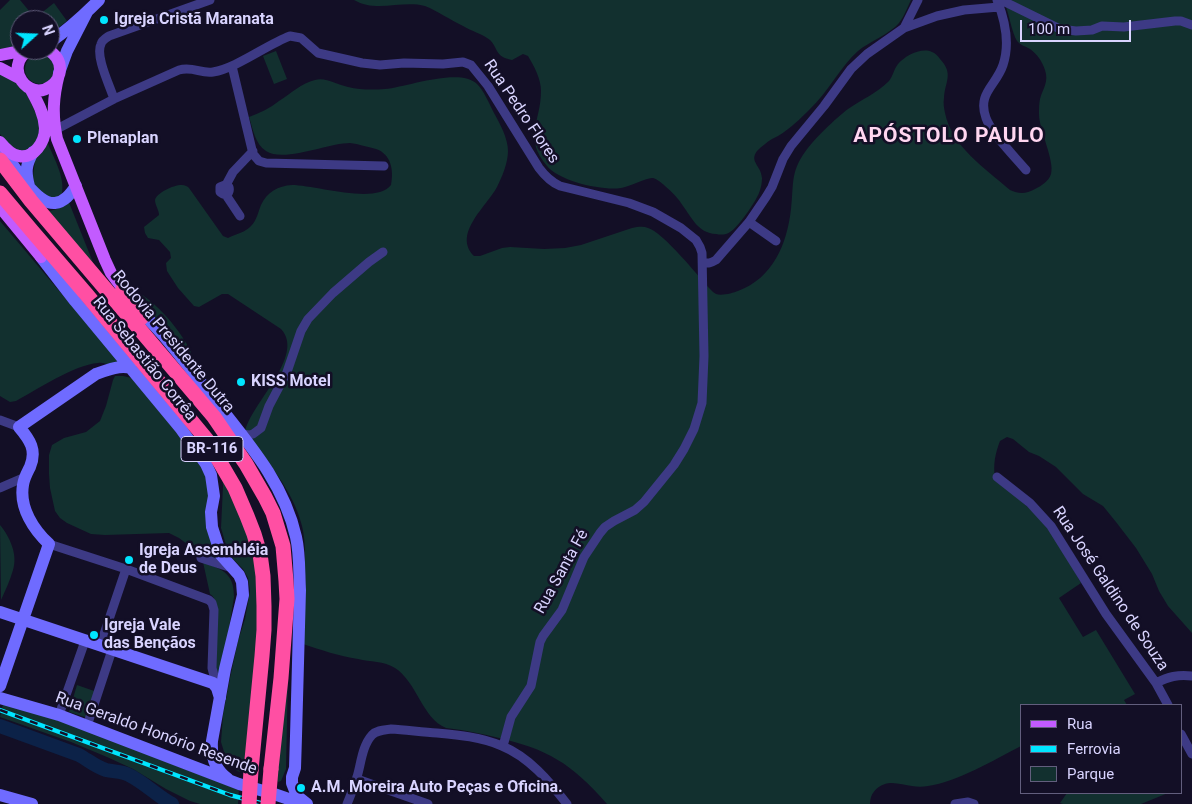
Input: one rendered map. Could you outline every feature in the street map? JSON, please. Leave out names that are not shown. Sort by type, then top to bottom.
[{"type":"highway","name":"Rodovia Presidente Dutra","points":[[0,160],[32,201],[214,418],[246,464],[273,513],[283,546],[287,599],[271,769],[271,799]]},
{"type":"highway","name":"BR-116","points":[[0,192],[88,295],[206,440],[235,488],[254,534],[260,554],[264,630],[249,804]]},
{"type":"highway","points":[[41,257],[88,302],[131,348]]},
{"type":"highway","points":[[123,289],[136,312],[202,398],[214,418]]},
{"type":"main road","points":[[60,35],[99,0]]},
{"type":"main road","points":[[87,12],[66,51],[54,97],[55,130],[64,158],[112,273],[264,463],[280,492],[291,518],[297,539],[300,590],[294,773],[292,783],[296,794],[303,804]]},
{"type":"main road","points":[[0,144],[9,152],[23,156],[38,148],[45,129],[42,113],[36,98],[30,88],[20,78],[18,71],[20,60]]},
{"type":"main road","points":[[30,88],[41,90],[48,88],[54,83],[59,74],[58,60]]},
{"type":"main road","points":[[0,68],[20,78]]},
{"type":"main road","points":[[0,144],[30,188],[49,203],[60,202],[76,186]]},
{"type":"main road","points":[[30,188],[26,170],[33,152]]},
{"type":"main road","name":"Rua Sebastião Corrêa","points":[[0,207],[181,429],[206,464],[213,482],[214,496],[211,512],[215,540],[221,555],[239,575],[242,582],[243,595],[220,692],[213,734],[213,758],[218,770],[228,779]]},
{"type":"main road","points":[[0,686],[49,544],[37,531],[22,501],[25,477],[33,453],[29,439],[19,428],[96,374],[114,368],[131,368]]},
{"type":"main road","points":[[0,612],[213,683],[220,692]]},
{"type":"main road","name":"Rua Geraldo Honório Resende","points":[[0,698],[59,715],[228,779],[271,799],[303,804]]},
{"type":"main road","points":[[271,799],[286,791],[290,786],[294,773]]},
{"type":"main road","points":[[0,795],[32,804]]},
{"type":"street","points":[[114,99],[100,59],[100,46],[104,39],[210,0]]},
{"type":"street","points":[[904,28],[918,0]]},
{"type":"street","points":[[703,262],[712,263],[716,260],[749,222],[772,186],[786,152],[829,100],[851,69],[867,54],[904,28],[937,16],[1001,2],[1007,3],[1060,28],[1076,31],[1092,30],[1102,26],[1124,27],[1175,21],[1192,26]]},
{"type":"street","points":[[998,3],[1006,36],[1005,58],[999,73],[984,98],[984,109],[987,120],[992,128],[1026,170]]},
{"type":"street","name":"Rua Pedro Flores","points":[[55,130],[114,99],[179,70],[187,68],[210,73],[232,66],[286,38],[294,36],[300,38],[318,53],[362,63],[380,65],[463,62],[476,70],[488,86],[539,168],[550,180],[560,186],[644,208],[663,217],[696,240],[700,247],[703,262]]},
{"type":"street","points":[[232,66],[256,158],[263,162],[384,166]]},
{"type":"street","points":[[240,216],[226,195],[230,190],[226,185],[233,172],[253,151]]},
{"type":"street","points":[[749,222],[776,241]]},
{"type":"street","points":[[242,434],[253,434],[261,428],[268,406],[287,372],[301,331],[308,319],[333,293],[383,252]]},
{"type":"street","name":"Rua Santa Fé","points":[[503,746],[511,717],[531,686],[540,642],[562,610],[584,557],[605,527],[635,510],[644,502],[674,464],[694,429],[702,403],[704,356],[703,262]]},
{"type":"street","points":[[0,420],[19,428]]},
{"type":"street","points":[[0,488],[25,477]]},
{"type":"street","name":"Rua José Galdino de Souza","points":[[997,477],[1030,503],[1050,526],[1106,614],[1156,683],[1167,704]]},
{"type":"street","points":[[49,544],[126,569],[207,599],[212,603],[214,610],[212,668],[220,692]]},
{"type":"street","points":[[201,558],[235,570]]},
{"type":"street","points":[[100,646],[126,569]]},
{"type":"street","points":[[59,715],[85,641]]},
{"type":"street","points":[[87,726],[112,650]]},
{"type":"street","points":[[1156,683],[1177,675],[1192,676]]},
{"type":"street","points":[[347,804],[357,779],[366,744],[375,733],[384,730],[399,730],[461,736],[503,746],[535,767],[567,804]]},
{"type":"street","points":[[1182,736],[1192,754]]},
{"type":"street","points":[[357,779],[428,804]]},
{"type":"street","points":[[955,804],[968,802],[974,804]]},
{"type":"green space","points":[[10,0],[20,0],[28,10],[10,10],[10,48],[0,49],[0,10]]},
{"type":"green space","points":[[354,0],[911,0],[895,27],[858,51],[807,112],[787,130],[757,151],[754,158],[762,178],[759,193],[751,208],[733,230],[722,235],[710,233],[700,228],[675,195],[655,179],[650,178],[621,188],[603,188],[581,184],[561,176],[547,166],[536,147],[535,138],[541,86],[528,56],[523,54],[512,60],[507,59],[498,52],[493,43],[487,38],[425,6],[407,4],[371,6]]},
{"type":"green space","points":[[1013,0],[1192,0],[1192,633],[1168,606],[1136,548],[1103,506],[1083,494],[1056,467],[1029,452],[1013,439],[1007,437],[1000,441],[994,464],[995,478],[1039,518],[1073,568],[1081,583],[1059,598],[1083,637],[1096,630],[1135,694],[1124,700],[1126,704],[1020,704],[1020,747],[975,770],[939,784],[920,787],[895,783],[885,784],[874,791],[870,804],[607,804],[570,768],[544,753],[491,736],[446,728],[438,723],[425,708],[403,674],[395,668],[382,663],[323,651],[303,644],[305,545],[302,526],[286,488],[245,432],[256,408],[282,366],[287,353],[287,340],[281,329],[228,294],[222,294],[199,307],[194,306],[178,288],[167,271],[166,263],[171,258],[170,252],[159,240],[148,238],[145,233],[144,227],[159,215],[155,200],[160,194],[178,185],[187,186],[223,236],[228,238],[249,228],[255,221],[266,197],[274,190],[282,187],[292,185],[359,194],[383,191],[391,185],[392,168],[388,159],[381,151],[350,143],[295,154],[274,154],[266,151],[259,144],[249,117],[268,108],[310,81],[319,79],[357,89],[376,90],[395,88],[433,79],[459,77],[469,79],[482,90],[501,126],[508,146],[507,160],[499,183],[469,230],[468,247],[474,256],[510,247],[565,248],[581,245],[632,228],[644,227],[662,237],[714,293],[718,295],[730,293],[750,285],[760,278],[769,269],[782,247],[789,222],[795,173],[800,159],[809,147],[843,113],[889,81],[898,64],[918,51],[932,52],[947,69],[948,78],[944,100],[945,113],[949,125],[962,147],[1010,190],[1019,193],[1029,192],[1047,181],[1052,168],[1039,114],[1040,99],[1046,82],[1046,74],[1037,55],[1020,44],[1015,38],[1005,4]]},
{"type":"green space","points":[[54,3],[59,10],[45,10]]},
{"type":"green space","points":[[60,11],[67,21],[60,26]]},
{"type":"green space","points":[[276,51],[287,79],[274,84],[263,56]]},
{"type":"green space","points":[[28,60],[52,60],[54,75],[46,83],[34,83],[26,75],[25,69]]},
{"type":"green space","points":[[0,73],[25,90],[41,125],[39,143],[24,151],[18,150],[7,143],[0,134]]},
{"type":"green space","points":[[47,141],[62,180],[62,193],[53,200],[38,191],[33,176],[35,160]]},
{"type":"green space","points":[[68,200],[98,275],[48,211],[59,208]]},
{"type":"green space","points":[[0,221],[121,364],[110,365],[100,363],[78,368],[56,378],[16,401],[10,402],[0,396]]},
{"type":"green space","points":[[122,283],[142,294],[168,318],[188,346],[199,371]]},
{"type":"green space","points":[[115,376],[132,378],[186,444],[205,472],[220,561],[203,556],[169,533],[91,534],[67,523],[55,511],[49,474],[49,455],[52,445],[64,438],[86,432],[100,421]]},
{"type":"green space","points":[[222,473],[239,508],[256,563],[260,611],[245,772],[237,771],[230,764],[221,742],[223,715],[230,678],[250,591],[248,578],[243,569],[231,557],[221,528]]},
{"type":"green space","points":[[0,525],[7,535],[14,552],[12,574],[1,600]]},
{"type":"green space","points":[[203,562],[222,570],[229,577],[233,589],[234,597],[221,678],[216,670],[217,608],[214,598],[210,594]]},
{"type":"green space","points":[[288,673],[286,769],[281,781],[278,782],[276,779]]},
{"type":"green space","points":[[77,685],[97,692],[88,718],[69,712]]},
{"type":"green space","points":[[3,704],[64,722],[239,790],[238,804],[200,804],[190,801],[133,769],[107,757],[0,717]]},
{"type":"green space","points":[[1066,794],[1166,794],[1141,804],[1060,803]]},
{"type":"waterway","points":[[0,726],[79,755],[102,769],[126,774],[172,804]]},
{"type":"railway","points":[[0,710],[230,795],[264,804]]},
{"type":"place","name":"Igreja Cristã Maranata","points":[[104,20]]},
{"type":"place","name":"Plenaplan","points":[[77,139]]},
{"type":"place","name":"KISS Motel","points":[[241,382]]},
{"type":"place","name":"Igreja Assembléia de Deus","points":[[129,560]]},
{"type":"place","name":"Igreja Vale das Bençãos","points":[[94,635]]},
{"type":"place","name":"A.M. Moreira Auto Peças e Oficina.","points":[[301,788]]},
{"type":"district","name":"APÓSTOLO PAULO","points":[[949,137]]}]
